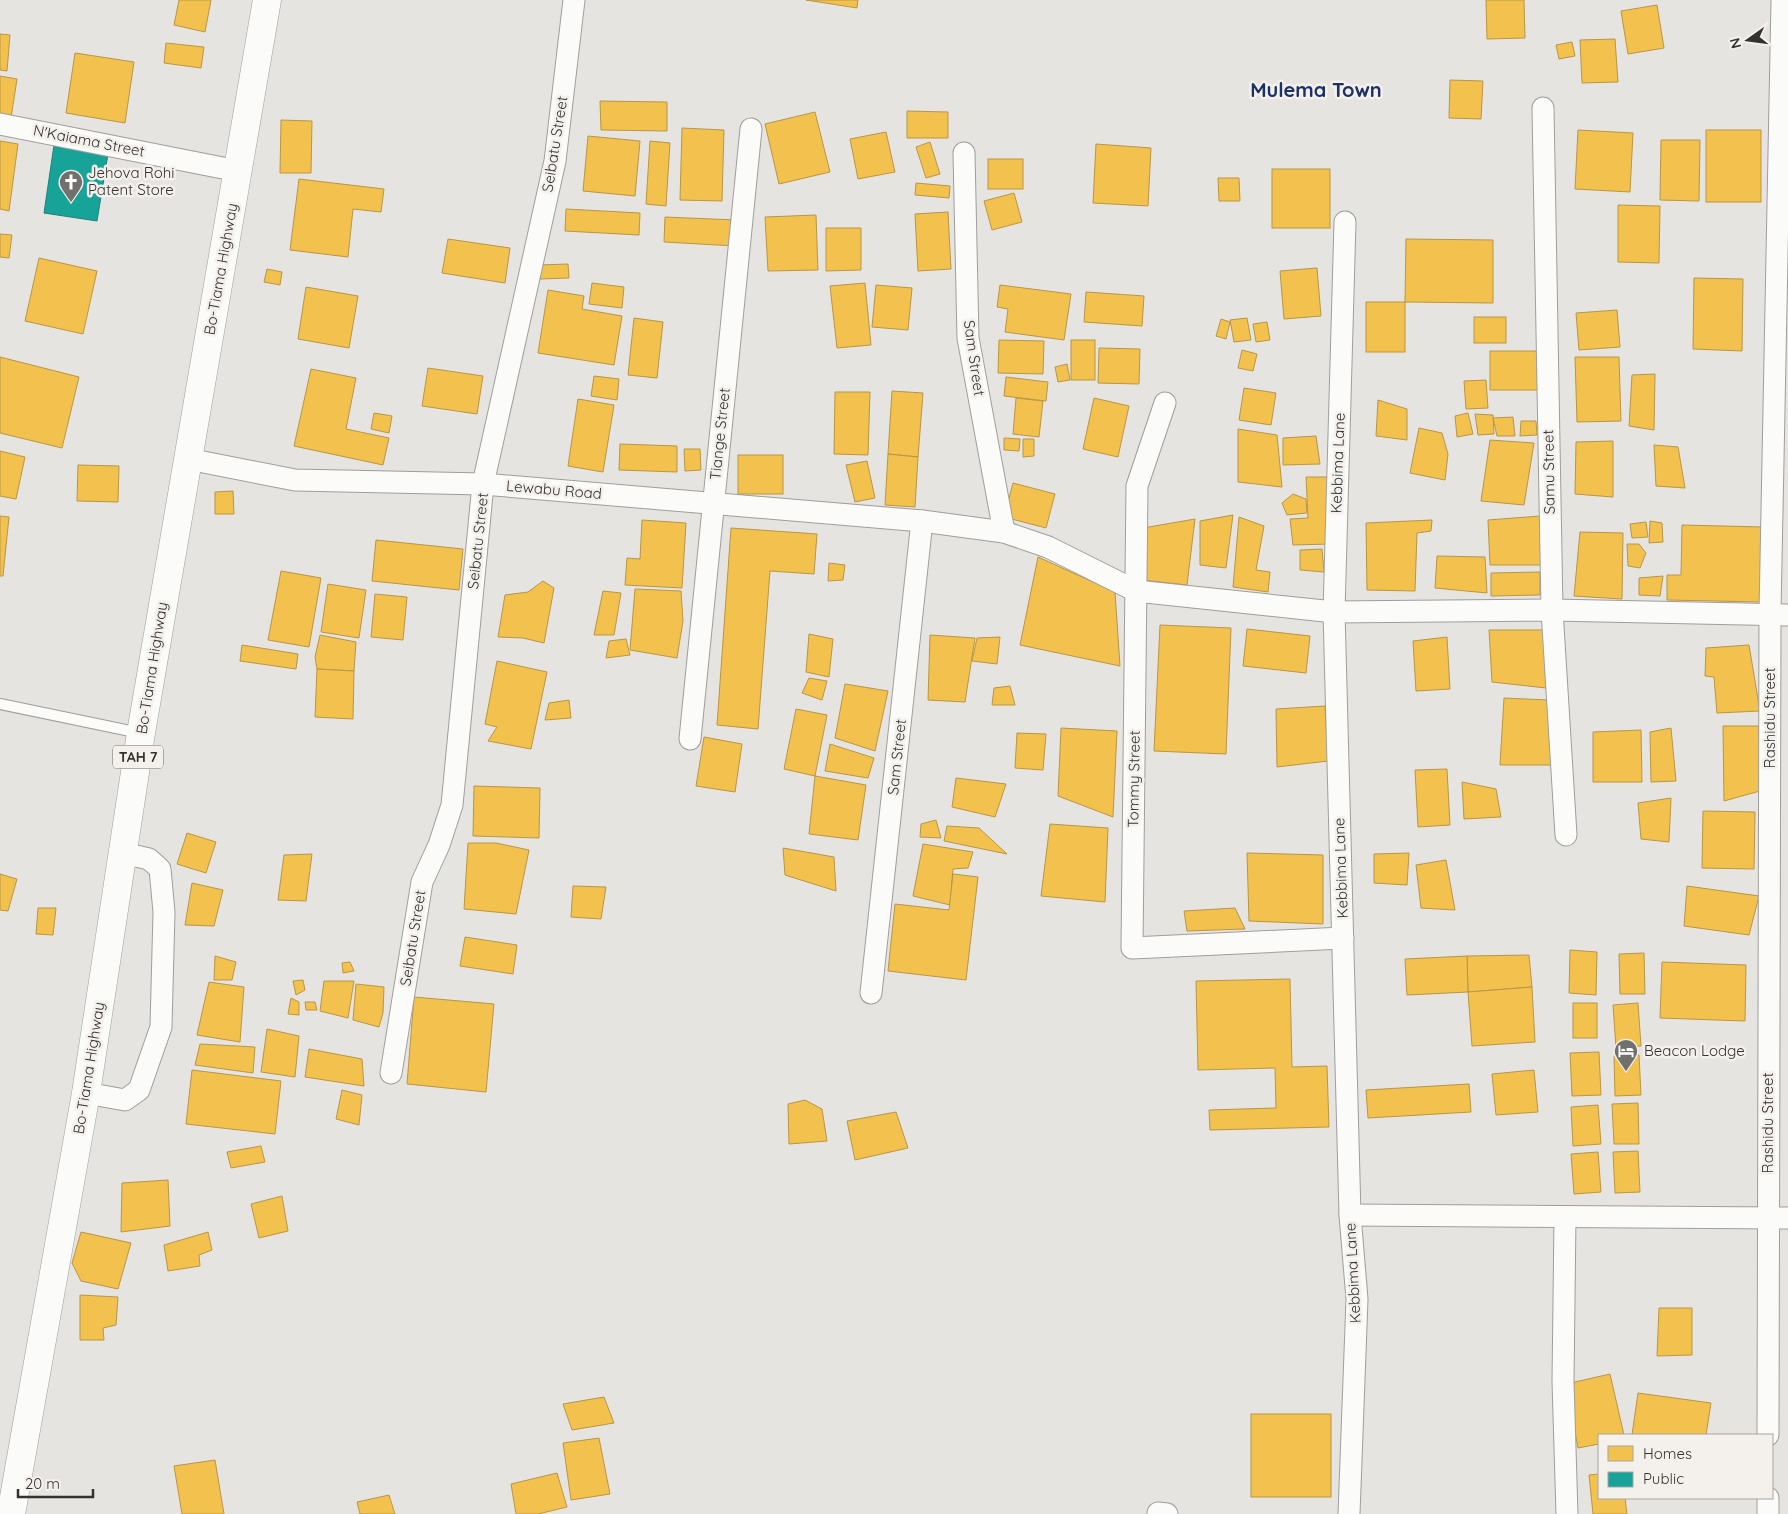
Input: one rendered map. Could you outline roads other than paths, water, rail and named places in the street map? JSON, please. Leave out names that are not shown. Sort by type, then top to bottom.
[{"type":"highway","name":"Bo-Tiama Highway","points":[[11,1514],[86,1094],[141,733],[267,0]]},
{"type":"street","name":"Rashidu Street","points":[[1768,1434],[1778,1219],[1782,0]]},
{"type":"street","name":"Seibatu Street","points":[[391,1073],[422,882],[440,845],[452,805],[483,484],[555,161],[574,5]]},
{"type":"street","name":"Samu Street","points":[[1543,108],[1552,610],[1566,835]]},
{"type":"street","name":"N'Kaiama Street","points":[[0,124],[238,171]]},
{"type":"street","name":"Tiange Street","points":[[690,739],[751,129]]},
{"type":"street","name":"Sam Street","points":[[964,153],[968,338],[1004,532]]},
{"type":"street","name":"Kebbima Lane","points":[[1345,222],[1334,612],[1350,1215],[1357,1299],[1349,1514]]},
{"type":"street","name":"Tommy Street","points":[[1164,402],[1137,486],[1132,948],[1343,938]]},
{"type":"street","name":"Lewabu Road","points":[[188,459],[296,480],[483,484],[922,521],[1004,532],[1048,547],[1136,591]]},
{"type":"street","name":"Sam Street","points":[[871,993],[922,521]]},
{"type":"street","points":[[1136,591],[1334,612],[1552,610],[1779,614]]},
{"type":"street","points":[[86,1094],[125,1100],[139,1090],[161,1027],[164,912],[160,869],[148,859],[123,853]]},
{"type":"street","points":[[1350,1215],[1778,1219]]},
{"type":"street","points":[[1565,1217],[1563,1382],[1567,1514]]},
{"type":"street","points":[[1768,1499],[1768,1514]]},
{"type":"lane","points":[[0,704],[141,733]]},
{"type":"place","name":"Jehova Rohi Patent Store","points":[[71,203]]},
{"type":"place","name":"Beacon Lodge","points":[[1626,1072]]},
{"type":"district","name":"Mulema Town","points":[[1316,90]]}]
